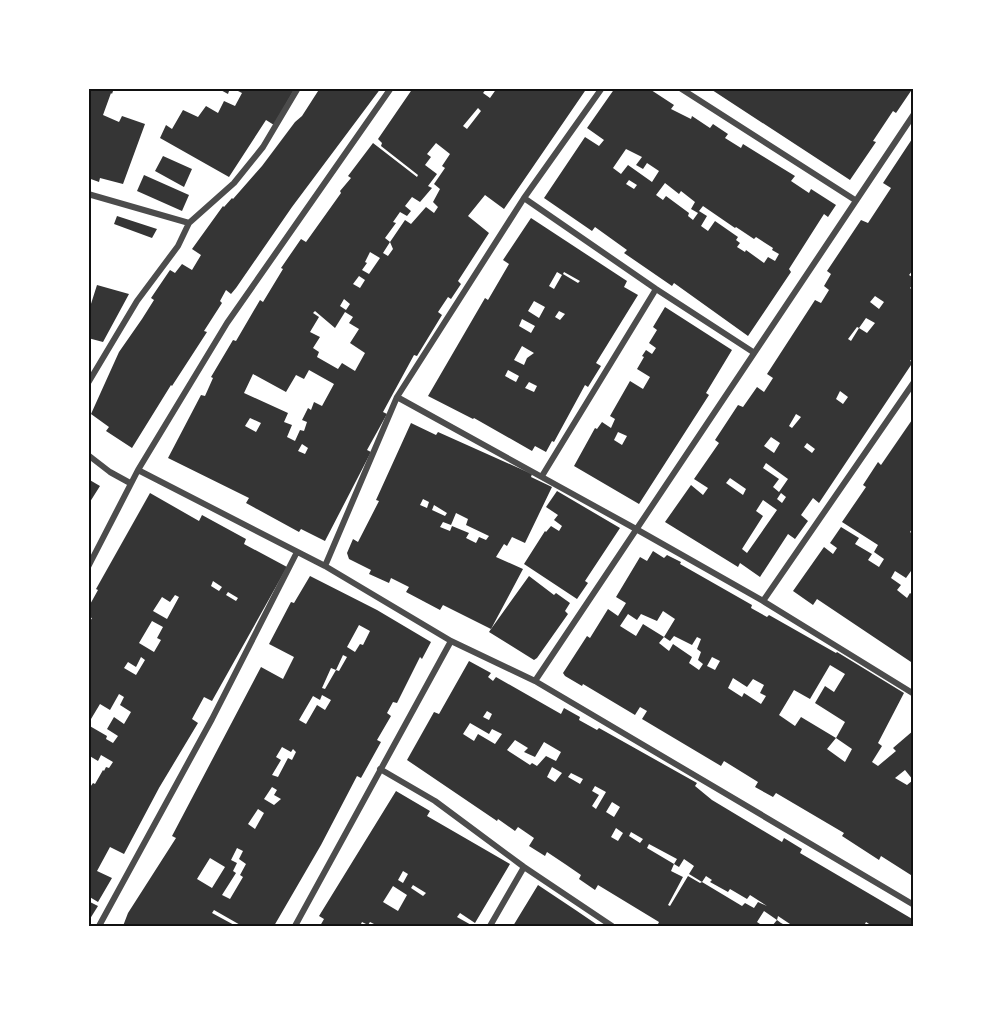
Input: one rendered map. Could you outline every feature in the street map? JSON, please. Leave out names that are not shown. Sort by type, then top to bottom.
[{"type":"street","points":[[88,383],[142,294],[178,246],[189,223],[234,183],[263,147],[298,88]]},
{"type":"street","points":[[88,567],[130,483],[227,323],[391,88]]},
{"type":"street","points":[[325,566],[397,397],[524,198],[602,88]]},
{"type":"street","points":[[681,88],[855,200]]},
{"type":"street","points":[[535,681],[914,114]]},
{"type":"street","points":[[88,194],[189,223]]},
{"type":"street","points":[[524,198],[656,289],[753,352]]},
{"type":"street","points":[[542,477],[656,289]]},
{"type":"street","points":[[763,601],[914,382]]},
{"type":"street","points":[[397,397],[763,601],[914,694]]},
{"type":"street","points":[[88,455],[110,472],[130,483]]},
{"type":"street","points":[[138,470],[325,566],[451,641],[535,681],[914,905]]},
{"type":"street","points":[[99,927],[212,719],[297,552]]},
{"type":"street","points":[[294,927],[451,641]]},
{"type":"street","points":[[380,769],[435,801],[524,867],[612,927]]},
{"type":"street","points":[[490,927],[524,867]]},
{"type":"building","points":[[88,88],[114,88],[103,115],[119,122],[122,116],[145,124],[123,184],[100,178],[99,182],[88,178]]},
{"type":"building","points":[[217,88],[230,88],[228,94]]},
{"type":"building","points":[[232,88],[295,88],[274,125],[266,120],[229,177],[160,138],[166,125],[172,129],[183,110],[198,117],[206,106],[218,113],[224,101],[235,106],[242,93]]},
{"type":"building","points":[[320,88],[381,88],[292,207],[236,288],[231,294],[226,290],[220,301],[222,303],[204,331],[207,332],[132,448],[106,431],[109,427],[91,414],[119,352],[154,300],[151,298],[170,270],[175,273],[182,264],[192,270],[201,255],[192,249],[223,206],[233,199],[262,166],[302,116]]},
{"type":"building","points":[[413,88],[487,88],[483,93],[490,98],[497,88],[587,88],[504,209],[485,195],[468,216],[489,233],[458,281],[461,284],[438,312],[442,315],[417,356],[414,355],[383,412],[387,414],[367,450],[371,452],[325,541],[301,529],[299,532],[246,503],[249,498],[168,458],[201,395],[205,396],[213,378],[211,377],[233,340],[236,341],[260,300],[263,302],[283,269],[281,268],[301,239],[306,242],[351,178],[348,176],[373,143],[417,177],[418,175],[381,146],[382,143],[378,139]],"holes":[[[478,108],[481,111],[467,129],[463,126]],[[436,143],[450,154],[442,166],[445,168],[434,184],[440,189],[433,202],[438,207],[434,213],[426,207],[411,224],[405,220],[390,242],[385,238],[396,223],[393,222],[400,212],[407,216],[411,211],[405,206],[412,197],[420,202],[432,188],[428,186],[437,174],[425,165],[431,157],[427,154]],[[390,242],[393,249],[388,256],[383,253]],[[370,252],[380,258],[369,274],[362,270]],[[359,276],[365,280],[360,288],[353,284]],[[344,299],[350,304],[346,310],[340,306]],[[315,311],[335,328],[345,312],[353,317],[349,323],[359,329],[350,343],[365,353],[355,371],[342,363],[338,369],[317,357],[319,352],[313,348],[320,337],[310,332],[319,317],[313,313]],[[309,370],[334,384],[322,406],[314,402],[311,410],[308,408],[302,420],[307,422],[304,431],[300,430],[295,441],[287,437],[292,425],[284,422],[288,413],[244,393],[253,374],[286,392],[296,375],[304,379]],[[250,418],[261,423],[256,432],[245,426]],[[302,444],[308,448],[305,454],[298,451]]]},
{"type":"building","points":[[615,88],[648,88],[674,105],[671,109],[691,119],[692,116],[710,128],[713,124],[728,134],[725,138],[741,148],[743,144],[795,176],[791,181],[809,193],[811,189],[836,205],[828,217],[824,214],[789,269],[791,272],[748,336],[674,283],[672,286],[624,253],[627,250],[595,227],[592,231],[544,198],[585,137],[599,146],[604,140],[587,128]],"holes":[[[626,149],[642,157],[636,165],[643,169],[647,163],[659,171],[652,182],[628,165],[621,174],[613,168]],[[629,180],[637,185],[634,189],[626,184]],[[665,183],[679,194],[681,191],[695,202],[691,209],[698,213],[693,220],[688,216],[689,213],[666,196],[663,200],[656,195]],[[703,206],[735,228],[754,239],[756,237],[773,248],[772,250],[779,254],[775,261],[768,257],[764,263],[746,250],[745,252],[737,247],[740,243],[736,240],[738,237],[715,221],[708,231],[701,226],[707,216],[699,211]]]},
{"type":"building","points":[[709,88],[854,88],[857,90],[858,88],[913,88],[896,113],[893,111],[873,141],[876,142],[850,180]]},
{"type":"building","points":[[914,136],[914,269],[909,275],[914,278],[914,284],[910,288],[914,291],[914,356],[910,361],[913,362],[819,503],[813,498],[801,515],[808,521],[795,539],[788,534],[760,577],[740,563],[738,567],[665,522],[691,485],[703,495],[708,488],[694,479],[719,443],[715,440],[738,405],[743,407],[757,387],[764,392],[773,378],[767,374],[815,300],[821,303],[829,290],[824,286],[831,274],[827,271],[861,220],[868,223],[891,188],[883,183]],"holes":[[[875,296],[884,302],[879,309],[870,302]],[[866,318],[875,323],[867,333],[859,328]],[[857,327],[859,328],[851,341],[848,339]],[[840,391],[848,397],[843,404],[836,399]],[[796,414],[801,417],[792,428],[789,426]],[[771,437],[780,443],[774,453],[764,446]],[[807,443],[815,449],[812,453],[804,447]],[[766,463],[788,479],[779,492],[773,487],[779,479],[763,468]],[[730,478],[746,489],[743,495],[726,483]],[[781,493],[786,497],[782,503],[777,499]],[[763,500],[777,510],[747,553],[742,549],[763,516],[756,511]]]},
{"type":"building","points":[[163,156],[192,169],[184,187],[155,171]]},
{"type":"building","points":[[144,175],[189,195],[182,211],[137,191]]},
{"type":"building","points":[[117,216],[157,229],[152,238],[114,224]]},
{"type":"building","points":[[531,218],[627,281],[624,287],[638,295],[596,363],[601,366],[588,387],[585,385],[554,442],[552,441],[546,452],[535,446],[532,451],[474,418],[428,396],[485,298],[488,300],[509,264],[503,260]],"holes":[[[557,272],[562,275],[554,289],[549,286]],[[564,272],[580,281],[578,283],[563,274]],[[534,301],[545,307],[539,318],[528,311]],[[559,311],[565,314],[560,320],[555,317]],[[522,319],[535,326],[531,333],[519,326]],[[522,346],[534,353],[527,358],[524,365],[514,360]],[[508,370],[519,376],[516,382],[505,376]],[[529,382],[537,386],[534,392],[525,388]]]},
{"type":"building","points":[[97,285],[129,294],[103,342],[88,338],[88,307],[90,307]]},
{"type":"building","points":[[665,307],[732,350],[706,393],[709,395],[639,504],[574,466],[595,428],[597,429],[602,422],[611,428],[615,419],[610,416],[630,381],[643,389],[650,377],[637,369],[646,350],[652,354],[656,348],[649,343],[657,330],[653,327]],"holes":[[[618,432],[627,436],[622,445],[614,440]]]},
{"type":"building","points":[[914,417],[914,526],[910,532],[914,535],[914,572],[911,571],[906,578],[895,571],[891,578],[901,585],[897,590],[907,598],[910,593],[914,596],[914,664],[817,599],[813,605],[793,591],[824,547],[833,554],[837,548],[830,543],[841,527],[859,538],[855,544],[872,554],[868,560],[879,567],[884,559],[874,552],[878,545],[842,522],[866,487],[863,485],[878,462],[881,465]]},
{"type":"building","points":[[411,423],[436,435],[438,432],[532,474],[531,477],[552,487],[525,543],[512,537],[507,546],[504,544],[496,557],[523,569],[491,629],[443,605],[440,610],[406,592],[409,587],[391,578],[389,583],[369,574],[371,570],[349,559],[347,553],[353,539],[358,542],[379,501],[376,500]],"holes":[[[423,499],[429,502],[427,508],[420,505]],[[434,505],[447,513],[445,516],[432,510]],[[456,513],[468,519],[466,525],[489,536],[486,540],[479,537],[476,543],[466,538],[469,533],[452,526],[450,531],[440,527],[443,522],[451,525]]]},
{"type":"building","points":[[88,479],[100,486],[88,505]]},
{"type":"building","points":[[557,491],[620,528],[585,581],[588,583],[577,599],[524,564],[545,531],[551,526],[559,531],[562,526],[554,520],[558,515],[546,507]]},
{"type":"building","points":[[150,493],[199,521],[202,515],[246,539],[244,544],[287,567],[212,701],[204,697],[192,719],[198,723],[159,788],[124,854],[110,847],[97,871],[112,878],[98,902],[88,896],[88,790],[93,783],[95,784],[103,770],[106,767],[109,768],[113,762],[101,755],[98,761],[88,755],[88,725],[107,736],[106,739],[113,743],[118,736],[107,729],[114,717],[124,724],[131,712],[120,705],[124,697],[119,694],[110,710],[100,704],[88,724],[88,625],[92,618],[88,617],[88,608],[98,590],[96,589]],"holes":[[[213,581],[222,587],[219,591],[211,586]],[[228,592],[238,598],[236,601],[226,595]],[[175,595],[179,597],[167,619],[153,611],[162,597],[170,602]],[[152,621],[163,627],[157,638],[161,640],[154,652],[139,643]],[[141,657],[145,660],[136,675],[124,668],[128,662],[136,667]]]},
{"type":"building","points":[[653,551],[664,558],[667,555],[681,562],[680,564],[752,605],[751,608],[767,617],[769,615],[837,652],[904,693],[878,743],[882,746],[872,762],[878,766],[896,751],[893,748],[914,730],[914,877],[881,856],[879,860],[842,836],[844,833],[776,793],[773,797],[755,787],[758,782],[724,761],[721,766],[642,719],[647,711],[640,707],[635,715],[565,676],[563,673],[587,636],[590,638],[608,609],[618,616],[626,603],[616,597],[640,557],[647,561]],"holes":[[[663,611],[675,619],[664,637],[643,624],[636,636],[620,626],[628,614],[637,620],[641,614],[657,621]],[[674,636],[692,645],[697,637],[701,639],[697,649],[701,652],[698,660],[703,664],[699,670],[689,663],[692,657],[673,644],[669,651],[659,643],[664,637],[670,641]],[[712,657],[720,661],[715,670],[707,666]],[[830,665],[845,674],[834,692],[825,686],[815,703],[845,722],[836,738],[801,717],[795,726],[779,715],[794,690],[810,699]],[[733,678],[747,687],[753,679],[764,685],[760,693],[766,696],[761,704],[744,693],[742,697],[728,688]],[[836,738],[852,749],[845,762],[827,749]],[[905,770],[913,780],[907,785],[895,778]]]},
{"type":"building","points":[[310,576],[377,610],[431,642],[422,659],[420,657],[397,703],[393,702],[387,713],[391,716],[377,740],[381,742],[361,778],[357,776],[321,845],[274,926],[242,926],[214,910],[212,913],[236,926],[123,926],[128,913],[176,838],[172,836],[261,667],[283,679],[294,657],[269,644],[291,602],[294,603]],"holes":[[[359,625],[370,631],[363,645],[360,644],[355,652],[347,647]],[[343,655],[347,657],[339,671],[336,670]],[[331,668],[336,670],[325,689],[322,688]],[[322,695],[331,700],[325,710],[317,705],[306,724],[299,720],[313,696],[320,700]],[[282,747],[291,752],[293,749],[296,752],[292,760],[288,758],[278,777],[272,775],[281,760],[276,757]],[[272,787],[277,790],[274,795],[281,799],[274,805],[264,799]],[[258,809],[264,813],[255,829],[248,824]],[[237,848],[243,851],[239,859],[246,864],[240,875],[243,877],[230,899],[222,895],[236,873],[233,871],[237,863],[231,860]],[[210,858],[225,867],[212,888],[197,879]]]},
{"type":"building","points":[[529,576],[554,595],[556,593],[570,603],[565,611],[568,614],[534,660],[489,632]]},
{"type":"building","points":[[469,661],[491,673],[488,677],[493,681],[496,677],[561,714],[564,708],[580,717],[579,720],[597,730],[599,728],[697,783],[695,786],[712,800],[782,842],[784,838],[802,849],[800,853],[914,920],[914,926],[872,926],[866,922],[864,926],[793,926],[778,916],[777,920],[764,911],[757,922],[763,926],[657,926],[659,922],[598,885],[595,890],[579,879],[581,875],[547,852],[545,856],[529,846],[534,838],[518,827],[515,831],[498,819],[497,821],[407,760],[434,712],[439,714]],"holes":[[[487,711],[492,714],[489,720],[483,717]],[[470,723],[489,734],[492,729],[502,734],[495,744],[478,734],[474,741],[463,734]],[[515,740],[528,748],[524,752],[535,757],[544,742],[561,752],[556,761],[546,756],[537,766],[532,763],[530,765],[507,750]],[[552,767],[562,773],[555,782],[547,777]],[[571,773],[583,779],[580,784],[568,777]],[[595,786],[606,792],[596,809],[592,806],[599,795],[592,791]],[[612,802],[620,807],[614,817],[606,812]],[[616,828],[623,833],[618,841],[611,837]],[[631,832],[643,839],[640,843],[629,836]],[[649,844],[677,859],[674,864],[647,848]],[[684,859],[694,866],[689,874],[702,882],[688,876],[670,906],[668,905],[683,877],[671,871],[674,864],[679,867]],[[706,876],[712,880],[710,882],[728,892],[730,889],[747,899],[750,895],[767,906],[758,902],[754,908],[745,903],[742,906],[702,882]]]},
{"type":"building","points":[[396,791],[430,811],[427,816],[510,864],[475,923],[460,913],[457,917],[473,926],[378,926],[370,922],[368,925],[362,922],[360,926],[320,926],[324,919],[319,916]],"holes":[[[403,871],[408,874],[403,883],[398,880]],[[413,885],[426,893],[423,896],[411,888]],[[393,886],[407,895],[398,911],[383,902]]]},
{"type":"building","points":[[538,885],[577,911],[599,926],[513,926]]},
{"type":"building","points":[[88,901],[98,906],[88,922]]},
{"type":"building","points":[[777,920],[781,923],[787,926],[772,926]]}]
